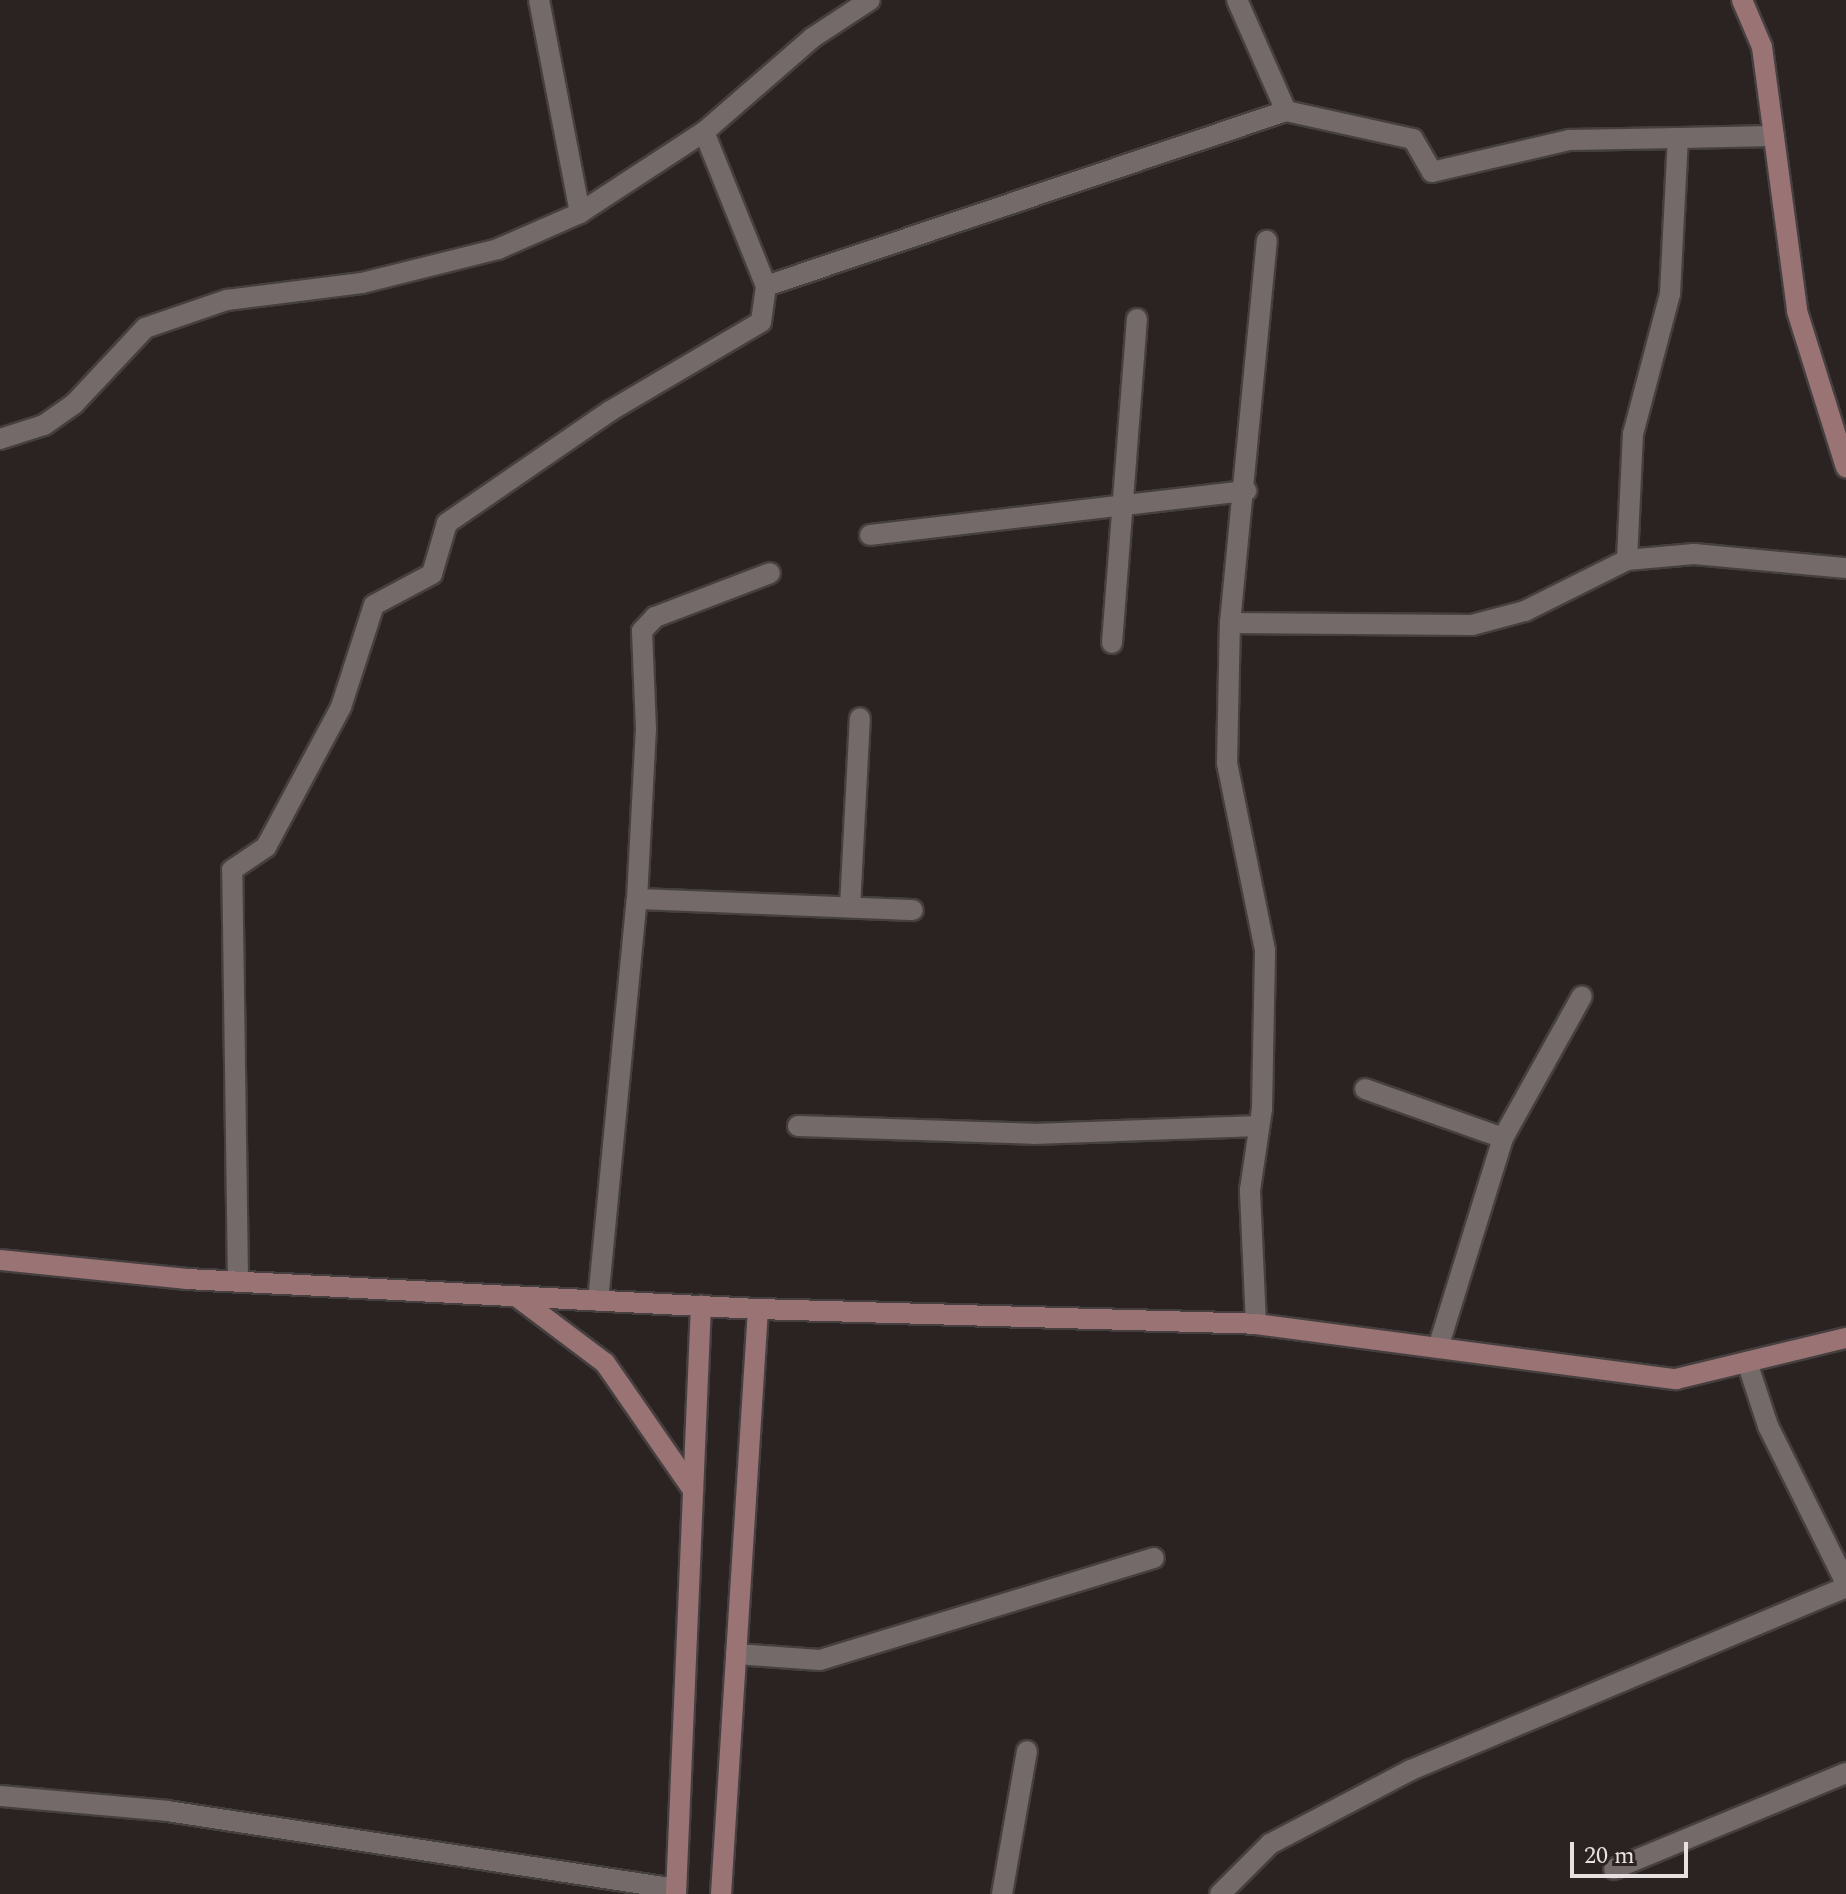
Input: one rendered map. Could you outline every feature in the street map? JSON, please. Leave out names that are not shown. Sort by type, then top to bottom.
[{"type":"main road","points":[[1742,0],[1762,47],[1797,311],[1846,467]]},
{"type":"main road","points":[[0,1260],[238,1281],[598,1301],[758,1309],[1256,1324],[1676,1379],[1846,1338]]},
{"type":"main road","points":[[516,1296],[605,1363],[693,1490]]},
{"type":"main road","points":[[676,1891],[701,1306]]},
{"type":"main road","points":[[721,1894],[758,1309]]},
{"type":"street","points":[[539,0],[580,213]]},
{"type":"street","points":[[0,439],[44,425],[74,404],[120,347],[145,328],[227,300],[362,283],[498,249],[580,213],[704,132],[812,38],[870,0]]},
{"type":"street","points":[[1237,0],[1286,111]]},
{"type":"street","points":[[766,286],[1286,111],[1413,139],[1432,172],[1570,140],[1774,136]]},
{"type":"street","points":[[238,1281],[232,870],[266,847],[341,707],[364,622],[374,605],[432,574],[447,523],[610,411],[754,328],[767,306],[766,286],[704,132]]},
{"type":"street","points":[[1627,560],[1633,434],[1670,294],[1678,138]]},
{"type":"street","points":[[1256,1324],[1250,1190],[1259,1126],[1265,950],[1227,763],[1230,623],[1246,491],[1267,241]]},
{"type":"street","points":[[1112,643],[1120,504],[1137,319]]},
{"type":"street","points":[[870,535],[1246,491]]},
{"type":"street","points":[[1230,623],[1472,625],[1525,611],[1627,560],[1694,554],[1846,568]]},
{"type":"street","points":[[598,1301],[637,899],[646,730],[642,631],[655,617],[770,573]]},
{"type":"street","points":[[850,907],[860,718]]},
{"type":"street","points":[[637,899],[913,910]]},
{"type":"street","points":[[1438,1348],[1503,1138],[1582,996]]},
{"type":"street","points":[[1365,1089],[1503,1138]]},
{"type":"street","points":[[798,1126],[1033,1134],[1259,1126]]},
{"type":"street","points":[[1220,1894],[1270,1844],[1411,1770],[1846,1585],[1768,1426],[1747,1362]]},
{"type":"street","points":[[736,1654],[820,1660],[1154,1558]]},
{"type":"street","points":[[1002,1894],[1027,1751]]},
{"type":"street","points":[[1614,1869],[1846,1773]]},
{"type":"street","points":[[0,1796],[167,1811],[676,1891]]}]
